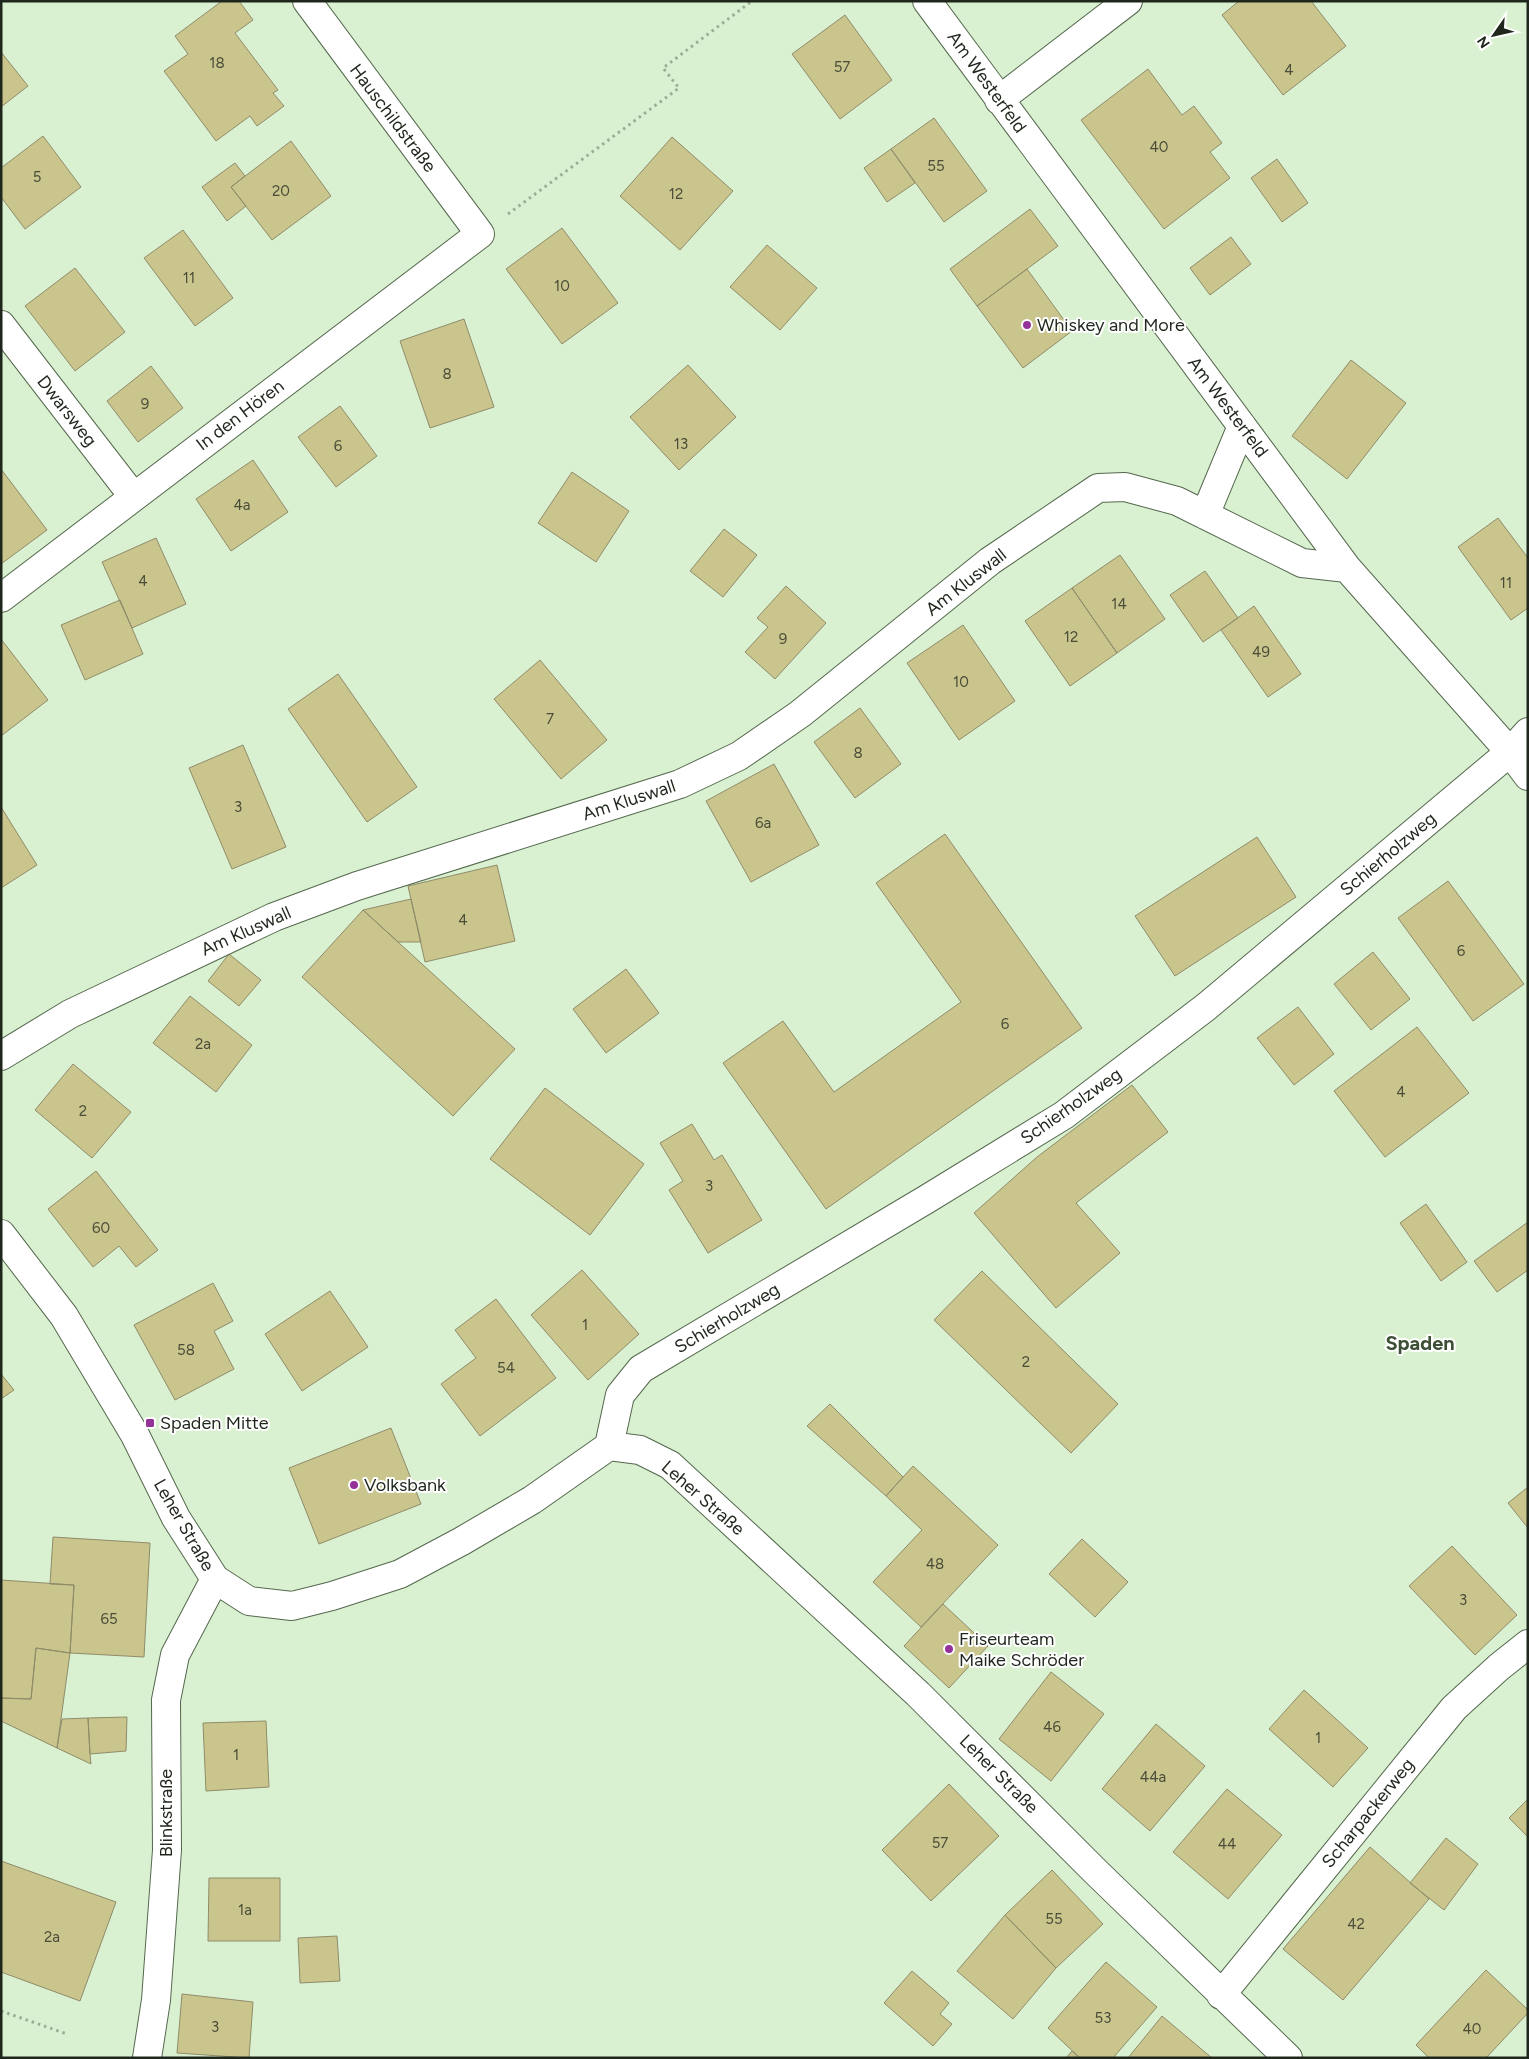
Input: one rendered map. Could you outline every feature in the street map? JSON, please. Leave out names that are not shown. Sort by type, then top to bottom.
[{"type":"street","name":"Hauschildstraße","points":[[306,1],[480,234]]},
{"type":"street","name":"Am Westerfeld","points":[[927,1],[1347,568],[1510,752],[1528,776]]},
{"type":"street","points":[[999,100],[1128,1]]},
{"type":"street","name":"In den Hören","points":[[1,598],[480,234]]},
{"type":"street","name":"Dwarsweg","points":[[1,325],[133,496]]},
{"type":"street","points":[[1205,515],[1242,426]]},
{"type":"street","name":"Am Kluswall","points":[[1,1056],[70,1014],[274,917],[357,886],[680,784],[739,756],[800,714],[990,561],[1098,488],[1125,487],[1177,501],[1302,563],[1347,568]]},
{"type":"street","name":"Schierholzweg","points":[[609,1446],[620,1395],[641,1369],[1064,1115],[1206,1007],[1510,752],[1528,732]]},
{"type":"street","name":"Leher Straße","points":[[1,1234],[64,1316],[135,1435],[176,1518],[215,1579],[249,1601],[292,1606],[332,1596],[400,1574],[462,1541],[532,1500],[609,1446],[640,1450],[670,1466],[918,1694],[1221,1995],[1288,2058]]},
{"type":"street","name":"Blinkstraße","points":[[147,2058],[156,2000],[167,1850],[166,1700],[175,1655],[215,1579]]},
{"type":"street","name":"Scharpackerweg","points":[[1221,1995],[1454,1708],[1499,1667],[1528,1644]]},
{"type":"path","points":[[480,234],[679,88],[663,68],[752,1]]},
{"type":"path","points":[[1,2011],[67,2034]]},
{"type":"building","points":[[222,1],[239,1],[253,20],[235,33],[278,90],[273,93],[284,106],[257,126],[250,116],[216,141],[164,71],[188,54],[175,36]]},
{"type":"building","points":[[1239,1],[1311,1],[1346,46],[1283,95],[1222,15]]},
{"type":"building","points":[[845,15],[892,80],[840,119],[792,54]]},
{"type":"building","points":[[1,52],[28,86],[1,107]]},
{"type":"building","points":[[1148,69],[1182,115],[1194,106],[1222,143],[1210,152],[1230,178],[1164,229],[1081,120]]},
{"type":"building","points":[[934,118],[987,191],[944,222],[891,149]]},
{"type":"building","points":[[43,136],[81,187],[25,229],[1,197],[1,168]]},
{"type":"building","points":[[672,137],[733,191],[680,250],[620,196]]},
{"type":"building","points":[[291,141],[331,196],[272,240],[231,187]]},
{"type":"building","points":[[891,149],[915,183],[887,202],[864,168]]},
{"type":"building","points":[[1277,159],[1308,203],[1282,222],[1251,178]]},
{"type":"building","points":[[235,163],[245,176],[231,187],[246,206],[227,221],[202,187]]},
{"type":"building","points":[[1030,209],[1058,246],[977,306],[950,269]]},
{"type":"building","points":[[562,228],[618,303],[562,344],[506,269]]},
{"type":"building","points":[[183,230],[233,298],[195,326],[144,258]]},
{"type":"building","points":[[1231,237],[1251,264],[1210,295],[1190,268]]},
{"type":"building","points":[[767,245],[817,288],[780,330],[730,287]]},
{"type":"building","points":[[75,268],[125,332],[75,371],[25,306]]},
{"type":"building","points":[[1027,269],[1072,331],[1023,368],[977,306]]},
{"type":"building","points":[[464,319],[494,407],[430,428],[400,341]]},
{"type":"building","points":[[1351,360],[1406,403],[1347,479],[1292,436]]},
{"type":"building","points":[[688,365],[736,417],[679,470],[630,417]]},
{"type":"building","points":[[151,366],[183,408],[138,442],[107,401]]},
{"type":"building","points":[[340,406],[377,456],[336,487],[298,437]]},
{"type":"building","points":[[253,460],[288,512],[231,551],[196,499]]},
{"type":"building","points":[[1,469],[47,530],[1,564]]},
{"type":"building","points":[[572,472],[629,511],[596,562],[538,523]]},
{"type":"building","points":[[1498,518],[1528,558],[1528,608],[1511,620],[1458,547]]},
{"type":"building","points":[[724,529],[757,555],[723,597],[690,571]]},
{"type":"building","points":[[156,538],[186,604],[132,628],[102,562]]},
{"type":"building","points":[[1120,555],[1165,619],[1117,653],[1072,588]]},
{"type":"building","points":[[1205,571],[1238,618],[1203,642],[1170,595]]},
{"type":"building","points":[[786,586],[826,623],[775,679],[745,652],[768,627],[757,618]]},
{"type":"building","points":[[1072,588],[1117,653],[1070,686],[1025,621]]},
{"type":"building","points":[[120,600],[143,654],[85,680],[61,625]]},
{"type":"building","points":[[1254,606],[1301,674],[1268,697],[1221,630]]},
{"type":"building","points":[[963,625],[1015,701],[959,740],[907,663]]},
{"type":"building","points":[[1,639],[48,700],[1,736]]},
{"type":"building","points":[[540,660],[607,740],[561,779],[494,699]]},
{"type":"building","points":[[338,674],[417,787],[367,822],[288,709]]},
{"type":"building","points":[[860,708],[901,764],[855,798],[814,742]]},
{"type":"building","points":[[243,745],[286,847],[232,869],[189,768]]},
{"type":"building","points":[[774,764],[819,845],[751,882],[706,801]]},
{"type":"building","points":[[1,807],[37,865],[1,888]]},
{"type":"building","points":[[945,834],[1082,1028],[826,1209],[723,1063],[783,1021],[834,1092],[961,1002],[876,883]]},
{"type":"building","points":[[1257,837],[1296,897],[1175,976],[1135,916]]},
{"type":"building","points":[[497,865],[515,941],[425,962],[408,886]]},
{"type":"building","points":[[1448,881],[1524,984],[1473,1021],[1398,918]]},
{"type":"building","points":[[411,899],[421,942],[398,942],[363,910]]},
{"type":"building","points":[[363,910],[515,1049],[453,1116],[302,977]]},
{"type":"building","points":[[1373,952],[1410,999],[1371,1030],[1334,984]]},
{"type":"building","points":[[229,954],[261,980],[239,1006],[208,981]]},
{"type":"building","points":[[626,969],[659,1013],[606,1053],[573,1009]]},
{"type":"building","points":[[190,996],[252,1045],[216,1092],[153,1043]]},
{"type":"building","points":[[1298,1007],[1334,1054],[1294,1085],[1257,1038]]},
{"type":"building","points":[[1417,1027],[1469,1093],[1385,1157],[1334,1091]]},
{"type":"building","points":[[73,1064],[131,1112],[92,1158],[35,1110]]},
{"type":"building","points":[[1132,1085],[1168,1132],[1076,1203],[1120,1253],[1056,1308],[974,1213],[1037,1157]]},
{"type":"building","points":[[545,1088],[644,1164],[590,1235],[490,1159]]},
{"type":"building","points":[[692,1124],[714,1160],[722,1155],[762,1220],[708,1253],[669,1190],[683,1181],[660,1143]]},
{"type":"building","points":[[96,1171],[158,1250],[136,1267],[119,1246],[93,1267],[48,1209]]},
{"type":"building","points":[[1426,1204],[1467,1262],[1441,1281],[1400,1223]]},
{"type":"building","points":[[1528,1222],[1528,1270],[1497,1292],[1474,1261]]},
{"type":"building","points":[[582,1270],[639,1334],[588,1380],[531,1315]]},
{"type":"building","points":[[982,1271],[1118,1404],[1071,1453],[934,1320]]},
{"type":"building","points":[[213,1283],[233,1321],[214,1331],[234,1369],[175,1400],[134,1325]]},
{"type":"building","points":[[330,1291],[368,1347],[302,1391],[265,1334]]},
{"type":"building","points":[[496,1299],[556,1378],[480,1436],[441,1384],[476,1358],[455,1330]]},
{"type":"building","points":[[1,1374],[14,1390],[1,1399]]},
{"type":"building","points":[[830,1404],[903,1477],[886,1496],[807,1426]]},
{"type":"building","points":[[391,1428],[421,1504],[319,1544],[289,1468]]},
{"type":"building","points":[[913,1466],[998,1545],[921,1627],[873,1582],[922,1530],[886,1496]]},
{"type":"building","points":[[1528,1487],[1528,1528],[1508,1503]]},
{"type":"building","points":[[53,1537],[150,1543],[144,1657],[70,1653],[74,1585],[50,1584]]},
{"type":"building","points":[[1082,1539],[1128,1582],[1095,1617],[1049,1574]]},
{"type":"building","points":[[1452,1546],[1517,1615],[1475,1655],[1409,1586]]},
{"type":"building","points":[[1,1580],[74,1585],[70,1653],[36,1648],[31,1699],[1,1698]]},
{"type":"building","points":[[943,1604],[988,1646],[949,1688],[904,1646]]},
{"type":"building","points":[[36,1648],[70,1653],[57,1748],[1,1721],[1,1698],[31,1699]]},
{"type":"building","points":[[1051,1672],[1104,1714],[1051,1781],[999,1739]]},
{"type":"building","points":[[1304,1690],[1368,1748],[1333,1787],[1269,1729]]},
{"type":"building","points":[[127,1717],[126,1751],[90,1754],[88,1718]]},
{"type":"building","points":[[88,1718],[91,1764],[57,1748],[62,1719]]},
{"type":"building","points":[[266,1721],[269,1787],[206,1791],[203,1723]]},
{"type":"building","points":[[1156,1724],[1205,1766],[1150,1831],[1102,1789]]},
{"type":"building","points":[[949,1784],[999,1836],[931,1901],[882,1850]]},
{"type":"building","points":[[1227,1789],[1282,1835],[1228,1899],[1173,1852]]},
{"type":"building","points":[[1528,1799],[1528,1837],[1509,1818]]},
{"type":"building","points":[[1446,1838],[1478,1864],[1444,1910],[1410,1883]]},
{"type":"building","points":[[1370,1847],[1429,1899],[1343,2000],[1283,1949]]},
{"type":"building","points":[[1,1861],[116,1902],[80,2001],[1,1972]]},
{"type":"building","points":[[1052,1870],[1103,1924],[1056,1968],[1005,1915]]},
{"type":"building","points":[[209,1878],[280,1878],[280,1941],[208,1941]]},
{"type":"building","points":[[1005,1915],[1056,1968],[1013,2019],[957,1971]]},
{"type":"building","points":[[337,1936],[340,1981],[300,1983],[298,1938]]},
{"type":"building","points":[[1106,1962],[1157,2007],[1113,2058],[1080,2058],[1048,2028]]},
{"type":"building","points":[[1486,1970],[1528,2010],[1528,2013],[1486,2058],[1429,2058],[1416,2045]]},
{"type":"building","points":[[912,1971],[949,2003],[940,2014],[952,2024],[933,2046],[884,2003]]},
{"type":"building","points":[[182,1994],[253,2002],[249,2058],[177,2053]]},
{"type":"building","points":[[1162,2016],[1212,2058],[1128,2058]]},
{"type":"building","points":[[1072,2051],[1080,2058],[1066,2058]]},
{"type":"place","name":"Whiskey and More","points":[[1027,325]]},
{"type":"place","name":"Spaden Mitte","points":[[150,1423]]},
{"type":"place","name":"Volksbank","points":[[354,1485]]},
{"type":"place","name":"Friseurteam Maike Schröder","points":[[949,1649]]},
{"type":"district","name":"Spaden","points":[[1420,1343]]}]
